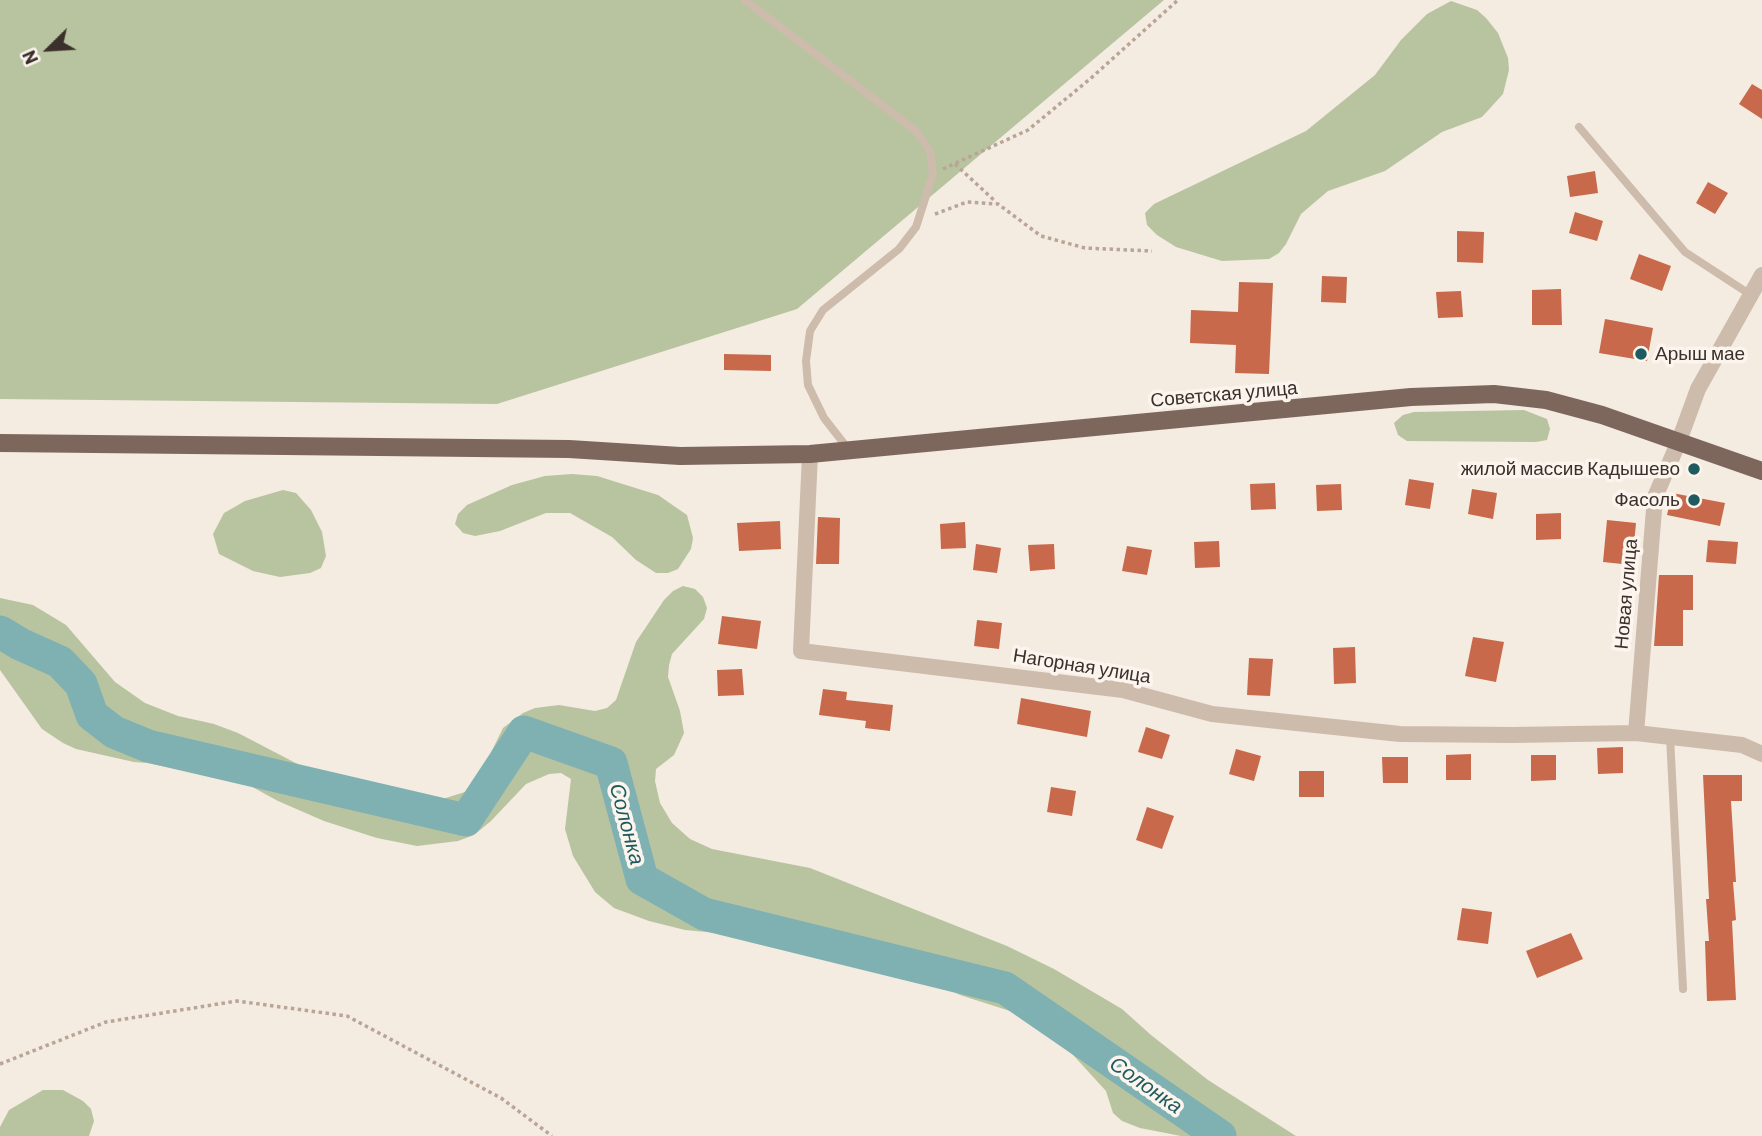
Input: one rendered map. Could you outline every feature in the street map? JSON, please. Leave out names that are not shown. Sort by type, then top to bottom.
[{"type":"main road","name":"Советская улица","points":[[0,443],[569,449],[680,456],[810,454],[1411,397],[1494,394],[1546,400],[1679,441],[1762,471]]},
{"type":"street","name":"Новая улица","points":[[1636,733],[1655,497],[1698,389],[1762,275]]},
{"type":"street","name":"Нагорная улица","points":[[810,454],[802,651],[1123,690],[1212,714],[1400,734],[1636,733]]},
{"type":"street","points":[[1636,733],[1742,745],[1762,754]]},
{"type":"lane","points":[[745,0],[916,131],[930,151],[933,174],[916,227],[899,249],[823,310],[810,331],[806,361],[808,385],[824,418],[849,450]]},
{"type":"lane","points":[[1579,127],[1685,252],[1751,295]]},
{"type":"lane","points":[[1670,737],[1683,989]]},
{"type":"path","points":[[933,174],[1028,130],[1178,0]]},
{"type":"path","points":[[955,164],[998,204],[1041,236],[1085,248],[1152,251]]},
{"type":"path","points":[[916,227],[940,211],[967,202],[998,204]]},
{"type":"path","points":[[0,1064],[106,1022],[237,1001],[347,1016],[501,1098],[552,1136]]},
{"type":"green space","points":[[0,0],[1164,0],[797,309],[497,404],[0,399]]},
{"type":"green space","points":[[1451,1],[1477,10],[1486,18],[1498,33],[1508,58],[1509,70],[1503,94],[1482,117],[1442,132],[1385,171],[1328,191],[1301,214],[1286,244],[1279,253],[1269,259],[1222,261],[1176,247],[1147,225],[1145,213],[1154,204],[1306,131],[1375,75],[1401,40],[1427,14]]},
{"type":"green space","points":[[1524,410],[1547,419],[1550,429],[1547,440],[1407,441],[1398,435],[1394,423],[1403,415],[1414,412]]},
{"type":"green space","points":[[545,476],[597,476],[658,495],[687,515],[693,538],[691,549],[678,569],[668,573],[656,573],[636,560],[612,537],[570,513],[546,513],[500,531],[475,536],[463,533],[455,524],[458,514],[467,505],[512,485]]},
{"type":"green space","points":[[283,490],[296,493],[311,510],[322,532],[326,556],[321,568],[310,573],[280,577],[253,571],[219,554],[213,534],[224,513],[245,501]]},
{"type":"green space","points":[[683,586],[695,589],[703,597],[707,608],[704,619],[672,654],[669,665],[668,677],[680,711],[684,733],[674,755],[656,769],[655,781],[660,803],[672,823],[690,839],[712,849],[810,868],[1007,946],[1054,969],[1122,1009],[1208,1080],[1296,1136],[1181,1136],[1140,1128],[1122,1121],[1113,1113],[1106,1091],[1063,1044],[1010,1011],[960,995],[911,971],[868,957],[738,935],[685,930],[614,908],[595,892],[573,856],[565,829],[571,779],[561,773],[549,774],[526,784],[474,835],[458,841],[417,846],[377,838],[324,821],[245,783],[76,749],[42,729],[0,670],[0,598],[33,605],[66,625],[115,682],[145,703],[178,716],[214,724],[238,733],[311,771],[409,802],[433,802],[468,791],[476,783],[503,728],[523,713],[535,708],[559,705],[595,711],[607,708],[616,700],[636,642],[664,600]]},
{"type":"green space","points":[[43,1090],[63,1090],[83,1101],[91,1109],[94,1121],[89,1136],[0,1136],[0,1127],[9,1110]]},
{"type":"building","points":[[1752,84],[1762,90],[1762,119],[1739,104]]},
{"type":"building","points":[[1595,171],[1598,193],[1570,197],[1567,176]]},
{"type":"building","points":[[1708,182],[1728,193],[1715,214],[1696,203]]},
{"type":"building","points":[[1575,212],[1603,221],[1597,241],[1569,233]]},
{"type":"building","points":[[1457,231],[1484,232],[1483,263],[1457,262]]},
{"type":"building","points":[[1639,254],[1671,266],[1662,291],[1630,279]]},
{"type":"building","points":[[1322,276],[1347,277],[1346,303],[1321,302]]},
{"type":"building","points":[[1239,282],[1273,283],[1269,374],[1235,373],[1236,345],[1190,343],[1191,310],[1238,312]]},
{"type":"building","points":[[1561,289],[1562,325],[1532,325],[1532,290]]},
{"type":"building","points":[[1461,291],[1463,317],[1438,318],[1436,292]]},
{"type":"building","points":[[1605,319],[1653,328],[1647,361],[1599,353]]},
{"type":"building","points":[[724,354],[771,355],[771,371],[724,370]]},
{"type":"building","points":[[1409,479],[1434,483],[1430,509],[1405,505]]},
{"type":"building","points":[[1275,483],[1276,509],[1251,510],[1250,484]]},
{"type":"building","points":[[1341,484],[1342,510],[1317,511],[1316,485]]},
{"type":"building","points":[[1472,489],[1497,493],[1493,519],[1468,514]]},
{"type":"building","points":[[1672,493],[1725,503],[1720,526],[1667,515]]},
{"type":"building","points":[[1561,513],[1561,539],[1536,540],[1536,514]]},
{"type":"building","points":[[818,517],[840,518],[839,564],[816,564]]},
{"type":"building","points":[[1607,520],[1636,523],[1632,565],[1603,562]]},
{"type":"building","points":[[780,521],[781,549],[739,551],[737,523]]},
{"type":"building","points":[[965,522],[966,548],[941,549],[940,524]]},
{"type":"building","points":[[1708,540],[1738,542],[1736,564],[1706,562]]},
{"type":"building","points":[[1219,541],[1220,567],[1195,568],[1194,542]]},
{"type":"building","points":[[976,544],[1001,548],[997,573],[973,570]]},
{"type":"building","points":[[1054,544],[1055,569],[1030,571],[1028,545]]},
{"type":"building","points":[[1127,546],[1152,550],[1147,575],[1122,571]]},
{"type":"building","points":[[1659,575],[1693,575],[1693,610],[1683,610],[1683,646],[1654,646]]},
{"type":"building","points":[[722,616],[761,621],[757,649],[718,644]]},
{"type":"building","points":[[977,620],[1002,623],[999,649],[974,646]]},
{"type":"building","points":[[1473,637],[1504,642],[1496,682],[1465,676]]},
{"type":"building","points":[[1355,647],[1356,683],[1334,684],[1333,648]]},
{"type":"building","points":[[1249,658],[1273,659],[1270,696],[1247,695]]},
{"type":"building","points":[[742,669],[744,695],[718,696],[717,670]]},
{"type":"building","points":[[823,689],[847,692],[846,700],[893,705],[890,731],[865,728],[866,721],[819,715]]},
{"type":"building","points":[[1021,698],[1091,711],[1087,737],[1017,724]]},
{"type":"building","points":[[1146,727],[1170,735],[1162,759],[1138,752]]},
{"type":"building","points":[[1623,747],[1623,773],[1598,774],[1597,748]]},
{"type":"building","points":[[1236,749],[1261,756],[1254,781],[1229,774]]},
{"type":"building","points":[[1471,754],[1471,780],[1446,780],[1446,755]]},
{"type":"building","points":[[1531,755],[1556,755],[1556,780],[1531,781]]},
{"type":"building","points":[[1382,757],[1408,757],[1408,783],[1383,783]]},
{"type":"building","points":[[1299,771],[1324,771],[1324,797],[1299,797]]},
{"type":"building","points":[[1703,775],[1742,775],[1742,801],[1731,801],[1736,882],[1733,882],[1736,920],[1732,921],[1736,1000],[1707,1001],[1705,941],[1709,941],[1706,899],[1709,899]]},
{"type":"building","points":[[1051,787],[1076,791],[1072,816],[1047,812]]},
{"type":"building","points":[[1147,807],[1174,816],[1162,849],[1136,840]]},
{"type":"building","points":[[1462,908],[1492,912],[1488,944],[1457,940]]},
{"type":"building","points":[[1571,933],[1583,959],[1537,978],[1526,951]]},
{"type":"waterway","name":"Солонка","points":[[0,632],[60,662],[81,684],[92,715],[114,732],[148,746],[466,820],[524,732],[611,763],[642,879],[704,914],[1005,988],[1220,1136]]},
{"type":"place","name":"Арыш мае","points":[[1641,354]]},
{"type":"place","name":"жилой массив Кадышево","points":[[1694,469]]},
{"type":"place","name":"Фасоль","points":[[1694,500]]}]
